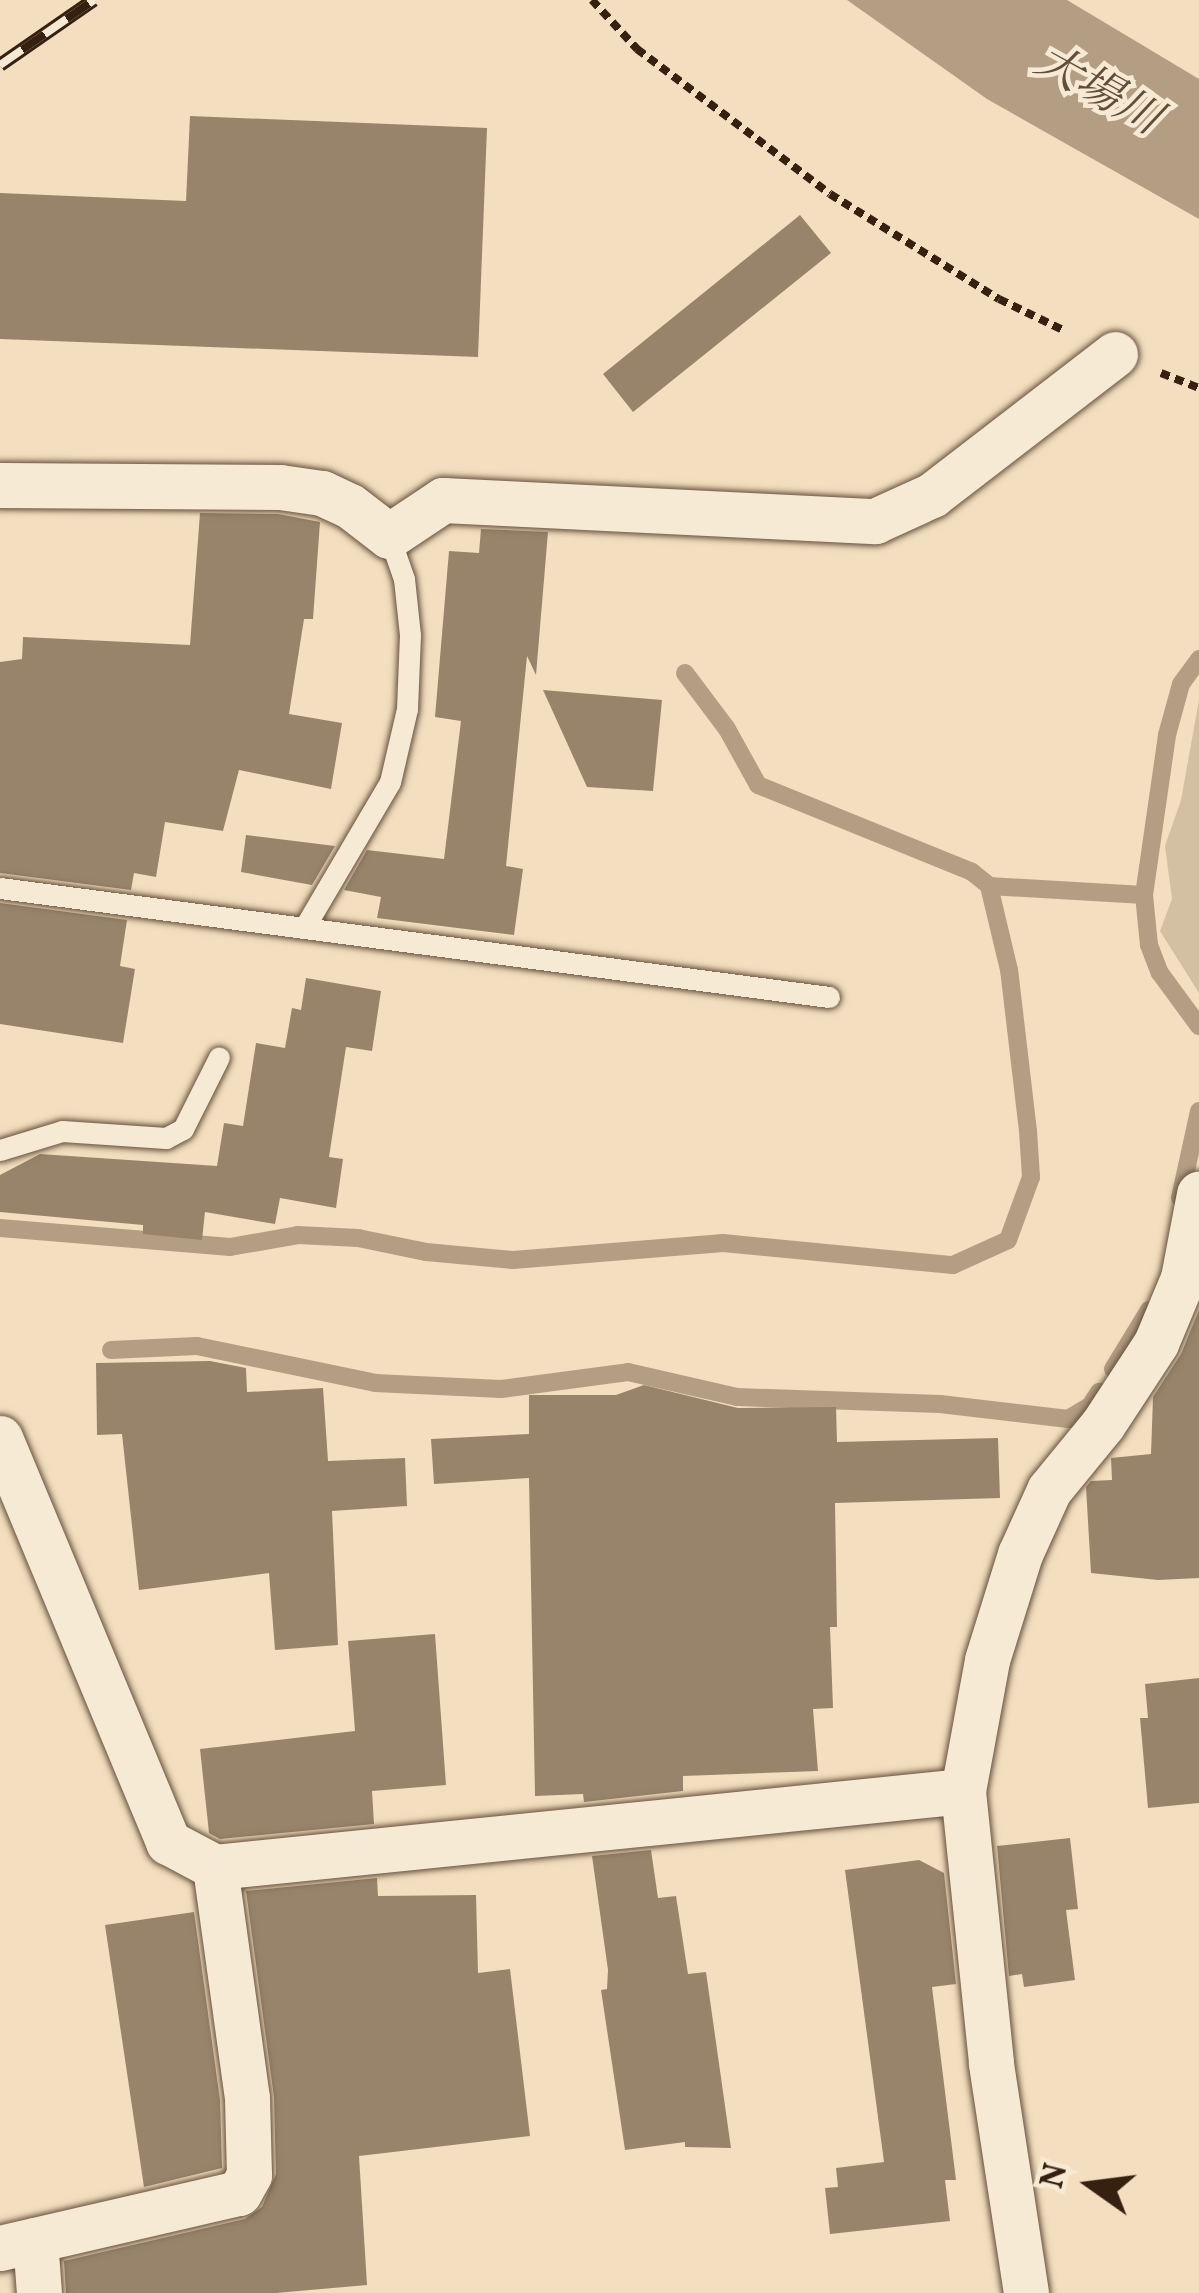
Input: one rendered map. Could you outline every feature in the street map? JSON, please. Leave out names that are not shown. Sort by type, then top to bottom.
[{"type":"street","points":[[0,485],[207,484],[301,490],[350,506],[389,536],[443,500],[875,521],[932,495],[1114,354]]},
{"type":"street","points":[[1026,2293],[991,2064],[963,1791],[987,1660],[1020,1554],[1049,1490],[1103,1424],[1156,1343],[1183,1278],[1199,1194]]},
{"type":"street","points":[[0,1438],[168,1842],[215,1867],[963,1791]]},
{"type":"street","points":[[39,2293],[17,2244],[239,2193],[249,2175],[247,2098],[215,1867]]},
{"type":"lane","points":[[304,928],[389,782],[407,710],[408,616],[404,579],[389,536]]},
{"type":"lane","points":[[0,888],[829,997]]},
{"type":"lane","points":[[0,1150],[62,1131],[166,1138],[183,1129],[219,1058]]},
{"type":"path","points":[[592,0],[638,49],[830,194],[999,299],[1199,388]]},
{"type":"shaded area","points":[[1199,700],[1199,993],[1160,931],[1172,899],[1165,846],[1181,800]]},
{"type":"water","name":"大場川","points":[[847,0],[1067,0],[1199,79],[1199,219],[987,99]]},
{"type":"building","points":[[190,116],[487,128],[478,357],[0,339],[0,193],[186,201]]},
{"type":"building","points":[[800,215],[831,253],[633,412],[603,374]]},
{"type":"building","points":[[200,513],[278,514],[320,522],[313,619],[304,619],[289,714],[342,723],[331,789],[239,770],[223,831],[165,822],[156,877],[134,873],[131,890],[0,873],[0,662],[22,659],[23,637],[190,645]]},
{"type":"building","points":[[481,529],[548,532],[536,675],[527,656],[506,866],[523,869],[514,935],[377,918],[381,897],[344,890],[367,850],[444,859],[461,721],[435,717],[449,551],[479,553]]},
{"type":"building","points":[[543,690],[662,700],[653,791],[587,787]]},
{"type":"building","points":[[246,835],[335,846],[312,885],[241,872]]},
{"type":"building","points":[[0,903],[127,920],[120,966],[135,969],[123,1043],[0,1024]]},
{"type":"building","points":[[306,978],[381,991],[372,1051],[346,1047],[329,1157],[343,1159],[336,1208],[280,1198],[275,1224],[205,1212],[202,1240],[143,1234],[143,1225],[0,1212],[0,1175],[40,1154],[217,1166],[224,1123],[243,1126],[256,1043],[285,1048],[292,1008],[301,1010]]},
{"type":"building","points":[[1199,1310],[1199,1578],[1158,1580],[1091,1573],[1086,1487],[1091,1481],[1112,1480],[1111,1458],[1151,1454],[1153,1397],[1181,1354]]},
{"type":"building","points":[[210,1361],[246,1368],[247,1392],[323,1388],[328,1461],[405,1458],[407,1506],[332,1511],[338,1645],[275,1650],[269,1573],[139,1590],[122,1434],[97,1435],[96,1363]]},
{"type":"building","points":[[644,1385],[738,1408],[836,1407],[837,1442],[998,1438],[1000,1498],[835,1503],[837,1627],[830,1627],[833,1708],[813,1709],[818,1771],[683,1776],[683,1791],[584,1802],[583,1794],[535,1796],[529,1478],[434,1484],[431,1439],[529,1434],[529,1395],[616,1395]]},
{"type":"building","points":[[435,1634],[446,1785],[372,1791],[374,1824],[220,1839],[209,1833],[200,1749],[355,1731],[348,1641]]},
{"type":"building","points":[[1199,1678],[1199,1803],[1148,1808],[1140,1718],[1148,1718],[1145,1684]]},
{"type":"building","points":[[1070,1838],[1078,1909],[1066,1910],[1075,1980],[1024,1987],[1022,1974],[1009,1976],[997,1846]]},
{"type":"building","points":[[651,1850],[658,1898],[676,1896],[688,1974],[706,1972],[731,2148],[685,2147],[685,2142],[625,2150],[601,1990],[607,1989],[608,1970],[592,1856]]},
{"type":"building","points":[[919,1860],[944,1873],[956,1984],[932,1987],[956,2180],[945,2180],[950,2221],[830,2234],[825,2188],[838,2187],[836,2168],[884,2162],[845,1870]]},
{"type":"building","points":[[377,1878],[378,1896],[476,1895],[478,1973],[510,1969],[530,2136],[359,2156],[367,2285],[276,2293],[66,2293],[64,2261],[245,2219],[262,2207],[276,2174],[274,2097],[246,1891]]},
{"type":"building","points":[[194,1912],[220,2100],[222,2168],[144,2187],[105,1925]]},
{"type":"waterway","points":[[0,1228],[230,1247],[298,1235],[358,1238],[426,1252],[513,1260],[723,1243],[953,1265],[1008,1240],[1031,1177],[1009,970],[989,886],[1144,895],[1167,735],[1181,684],[1199,659]]},
{"type":"waterway","points":[[685,673],[727,729],[758,785],[972,872],[989,886]]},
{"type":"waterway","points":[[1144,895],[1149,945],[1160,973],[1199,1026]]},
{"type":"waterway","points":[[1180,1198],[1199,1111]]},
{"type":"waterway","points":[[1113,1369],[1149,1310]]},
{"type":"waterway","points":[[111,1350],[197,1346],[375,1383],[501,1389],[628,1372],[737,1397],[940,1404],[1068,1419],[1090,1406],[1099,1392]]},
{"type":"railway","points":[[0,65],[94,0]]}]
